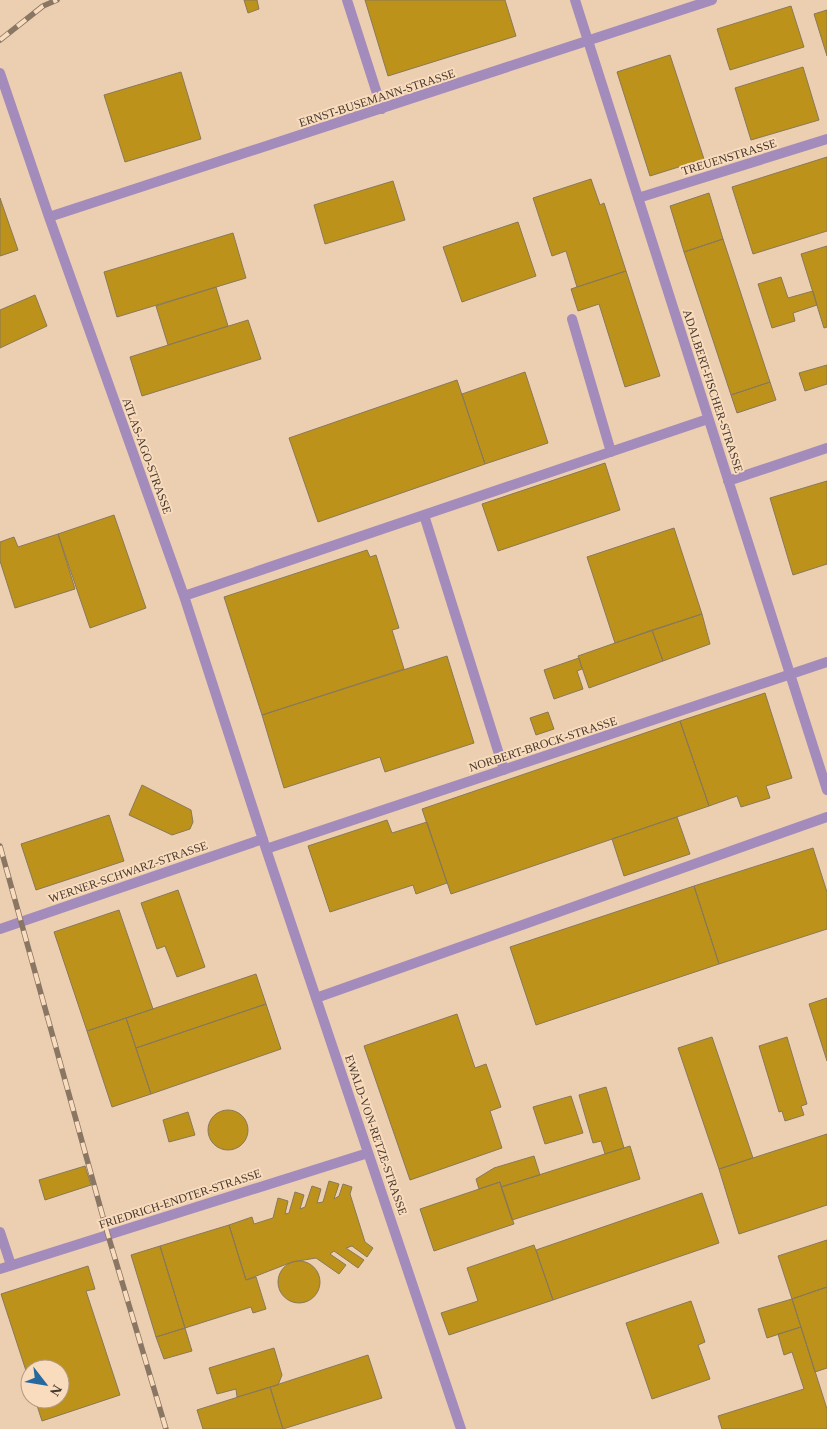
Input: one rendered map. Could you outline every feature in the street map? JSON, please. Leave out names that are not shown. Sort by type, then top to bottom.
[{"type":"lane","points":[[348,0],[382,109]]},
{"type":"lane","name":"ADALBERT-FISCHER-STRASSE","points":[[575,0],[827,790]]},
{"type":"lane","name":"ERNST-BUSEMANN-STRASSE","points":[[48,217],[589,42],[712,0]]},
{"type":"lane","name":"ATLAS-AGO-STRASSE","points":[[0,73],[48,217],[184,596],[265,844]]},
{"type":"lane","name":"TREUENSTRASSE","points":[[638,198],[827,139]]},
{"type":"lane","points":[[572,319],[611,452]]},
{"type":"lane","points":[[184,596],[708,418]]},
{"type":"lane","points":[[728,481],[827,448]]},
{"type":"lane","points":[[424,515],[504,770]]},
{"type":"lane","name":"NORBERT-BROCK-STRASSE","points":[[265,844],[504,770],[827,662]]},
{"type":"lane","points":[[316,998],[827,817]]},
{"type":"lane","name":"WERNER-SCHWARZ-STRASSE","points":[[0,929],[265,844]]},
{"type":"lane","name":"EWALD-VON-RETZE-STRASSE","points":[[265,844],[461,1429]]},
{"type":"lane","name":"FRIEDRICH-ENDTER-STRASSE","points":[[0,1269],[368,1153]]},
{"type":"lane","points":[[0,1232],[12,1265]]},
{"type":"building","points":[[244,0],[257,0],[259,9],[248,13]]},
{"type":"building","points":[[365,0],[505,0],[516,36],[388,76]]},
{"type":"building","points":[[791,6],[804,47],[730,70],[717,29]]},
{"type":"building","points":[[827,10],[827,56],[814,14]]},
{"type":"building","points":[[670,55],[704,159],[650,176],[617,72]]},
{"type":"building","points":[[803,67],[819,120],[751,140],[735,88]]},
{"type":"building","points":[[181,72],[201,139],[125,162],[104,95]]},
{"type":"building","points":[[827,157],[827,231],[753,254],[732,187]]},
{"type":"building","points":[[591,179],[600,205],[604,203],[626,271],[577,287],[566,251],[552,256],[533,198]]},
{"type":"building","points":[[393,181],[405,220],[325,244],[314,205]]},
{"type":"building","points":[[709,193],[723,239],[684,252],[670,206]]},
{"type":"building","points":[[0,198],[18,250],[0,256]]},
{"type":"building","points":[[518,222],[536,276],[462,302],[443,247]]},
{"type":"building","points":[[233,233],[246,278],[117,317],[104,272]]},
{"type":"building","points":[[723,239],[770,382],[731,395],[684,252]]},
{"type":"building","points":[[827,246],[827,327],[824,328],[801,254]]},
{"type":"building","points":[[626,271],[660,376],[625,387],[599,304],[578,311],[571,289]]},
{"type":"building","points":[[781,277],[788,298],[813,291],[817,305],[793,313],[795,321],[772,328],[758,284]]},
{"type":"building","points":[[216,287],[228,326],[168,345],[156,306]]},
{"type":"building","points":[[35,295],[47,326],[0,348],[0,310]]},
{"type":"building","points":[[248,320],[261,359],[142,396],[130,357]]},
{"type":"building","points":[[827,365],[827,384],[805,391],[799,373]]},
{"type":"building","points":[[525,372],[548,443],[485,464],[462,394]]},
{"type":"building","points":[[457,380],[485,464],[318,522],[289,438]]},
{"type":"building","points":[[770,382],[776,400],[737,413],[731,395]]},
{"type":"building","points":[[605,463],[620,510],[498,551],[482,504]]},
{"type":"building","points":[[827,481],[827,564],[793,575],[770,498]]},
{"type":"building","points":[[114,515],[146,608],[90,628],[58,534]]},
{"type":"building","points":[[674,528],[702,614],[615,643],[587,557]]},
{"type":"building","points":[[58,534],[75,589],[15,608],[0,561],[0,542],[14,537],[18,547]]},
{"type":"building","points":[[367,550],[370,557],[376,555],[399,628],[392,630],[404,669],[262,715],[224,597]]},
{"type":"building","points":[[702,614],[710,644],[663,661],[652,630]]},
{"type":"building","points":[[652,630],[663,661],[589,688],[578,656]]},
{"type":"building","points":[[447,656],[474,743],[385,772],[380,757],[284,788],[262,715]]},
{"type":"building","points":[[579,658],[582,669],[577,671],[583,689],[554,699],[544,670]]},
{"type":"building","points":[[765,693],[792,778],[766,786],[770,798],[741,807],[737,796],[709,806],[680,721]]},
{"type":"building","points":[[548,712],[554,729],[536,735],[530,718]]},
{"type":"building","points":[[680,721],[709,806],[451,894],[422,809]]},
{"type":"building","points":[[142,785],[191,810],[193,822],[190,829],[172,835],[129,815]]},
{"type":"building","points":[[109,815],[124,861],[36,890],[21,844]]},
{"type":"building","points":[[677,817],[690,854],[624,876],[612,839]]},
{"type":"building","points":[[387,820],[392,833],[427,822],[447,883],[416,894],[413,885],[330,912],[308,846]]},
{"type":"building","points":[[813,848],[827,892],[827,929],[719,964],[694,886]]},
{"type":"building","points":[[694,886],[719,964],[536,1025],[510,947]]},
{"type":"building","points":[[178,890],[205,967],[177,977],[165,946],[157,949],[141,903]]},
{"type":"building","points":[[119,910],[153,1009],[87,1031],[54,932]]},
{"type":"building","points":[[256,974],[266,1004],[136,1048],[126,1018]]},
{"type":"building","points":[[827,998],[827,1061],[809,1004]]},
{"type":"building","points":[[266,1004],[281,1049],[151,1094],[136,1048]]},
{"type":"building","points":[[457,1014],[475,1068],[486,1064],[501,1107],[490,1111],[502,1148],[410,1180],[364,1046]]},
{"type":"building","points":[[126,1018],[151,1094],[112,1107],[87,1031]]},
{"type":"building","points":[[712,1037],[753,1158],[719,1169],[678,1048]]},
{"type":"building","points":[[787,1037],[807,1104],[801,1106],[804,1115],[785,1121],[782,1111],[779,1112],[759,1046]]},
{"type":"building","points":[[606,1087],[624,1148],[605,1154],[601,1141],[593,1143],[579,1095]]},
{"type":"building","points":[[571,1096],[583,1133],[545,1144],[533,1107]]},
{"type":"building","points":[[228,1110],[242,1116],[248,1130],[242,1144],[228,1150],[214,1144],[208,1130],[214,1116]]},
{"type":"building","points":[[188,1112],[195,1135],[169,1142],[163,1120]]},
{"type":"building","points":[[827,1134],[827,1205],[739,1234],[719,1169]]},
{"type":"building","points":[[630,1146],[640,1179],[512,1220],[501,1187]]},
{"type":"building","points":[[534,1156],[540,1175],[501,1187],[500,1182],[479,1189],[476,1179],[494,1168]]},
{"type":"building","points":[[85,1166],[91,1185],[45,1200],[39,1180]]},
{"type":"building","points":[[329,1181],[339,1184],[334,1199],[339,1196],[343,1184],[352,1187],[350,1194],[365,1242],[373,1248],[367,1257],[352,1246],[346,1248],[364,1260],[358,1268],[334,1251],[330,1254],[346,1265],[339,1274],[316,1258],[292,1262],[246,1280],[229,1225],[252,1217],[254,1224],[273,1218],[278,1198],[288,1201],[285,1214],[289,1213],[295,1192],[304,1195],[300,1209],[305,1207],[312,1186],[321,1189],[317,1203],[323,1202]]},
{"type":"building","points":[[500,1182],[514,1224],[434,1251],[420,1209]]},
{"type":"building","points":[[702,1193],[719,1243],[553,1300],[536,1250]]},
{"type":"building","points":[[229,1225],[246,1280],[256,1277],[266,1309],[253,1313],[251,1307],[185,1328],[160,1246]]},
{"type":"building","points":[[827,1240],[827,1287],[792,1299],[778,1256]]},
{"type":"building","points":[[534,1245],[553,1300],[449,1335],[441,1313],[478,1301],[467,1268]]},
{"type":"building","points":[[160,1246],[185,1328],[156,1337],[131,1255]]},
{"type":"building","points":[[299,1261],[314,1267],[320,1282],[314,1297],[299,1303],[284,1297],[278,1282],[284,1267]]},
{"type":"building","points":[[88,1266],[95,1289],[86,1291],[120,1395],[42,1421],[38,1409],[70,1409],[70,1359],[22,1359],[1,1294]]},
{"type":"building","points":[[827,1287],[827,1368],[815,1372],[792,1299]]},
{"type":"building","points":[[792,1299],[801,1327],[767,1338],[758,1309]]},
{"type":"building","points":[[691,1301],[705,1342],[698,1345],[710,1379],[652,1399],[626,1323]]},
{"type":"building","points":[[801,1327],[827,1409],[827,1429],[722,1429],[718,1416],[804,1389],[792,1352],[784,1355],[778,1334]]},
{"type":"building","points":[[185,1328],[192,1351],[164,1359],[156,1337]]},
{"type":"building","points":[[274,1348],[282,1375],[278,1385],[237,1397],[236,1389],[217,1394],[209,1368]]},
{"type":"building","points":[[368,1355],[382,1398],[283,1429],[270,1387]]},
{"type":"building","points":[[270,1387],[283,1429],[203,1429],[197,1410]]},
{"type":"railway","points":[[0,40],[43,6],[57,0]]},
{"type":"railway","points":[[0,846],[108,1235],[166,1429]]}]
